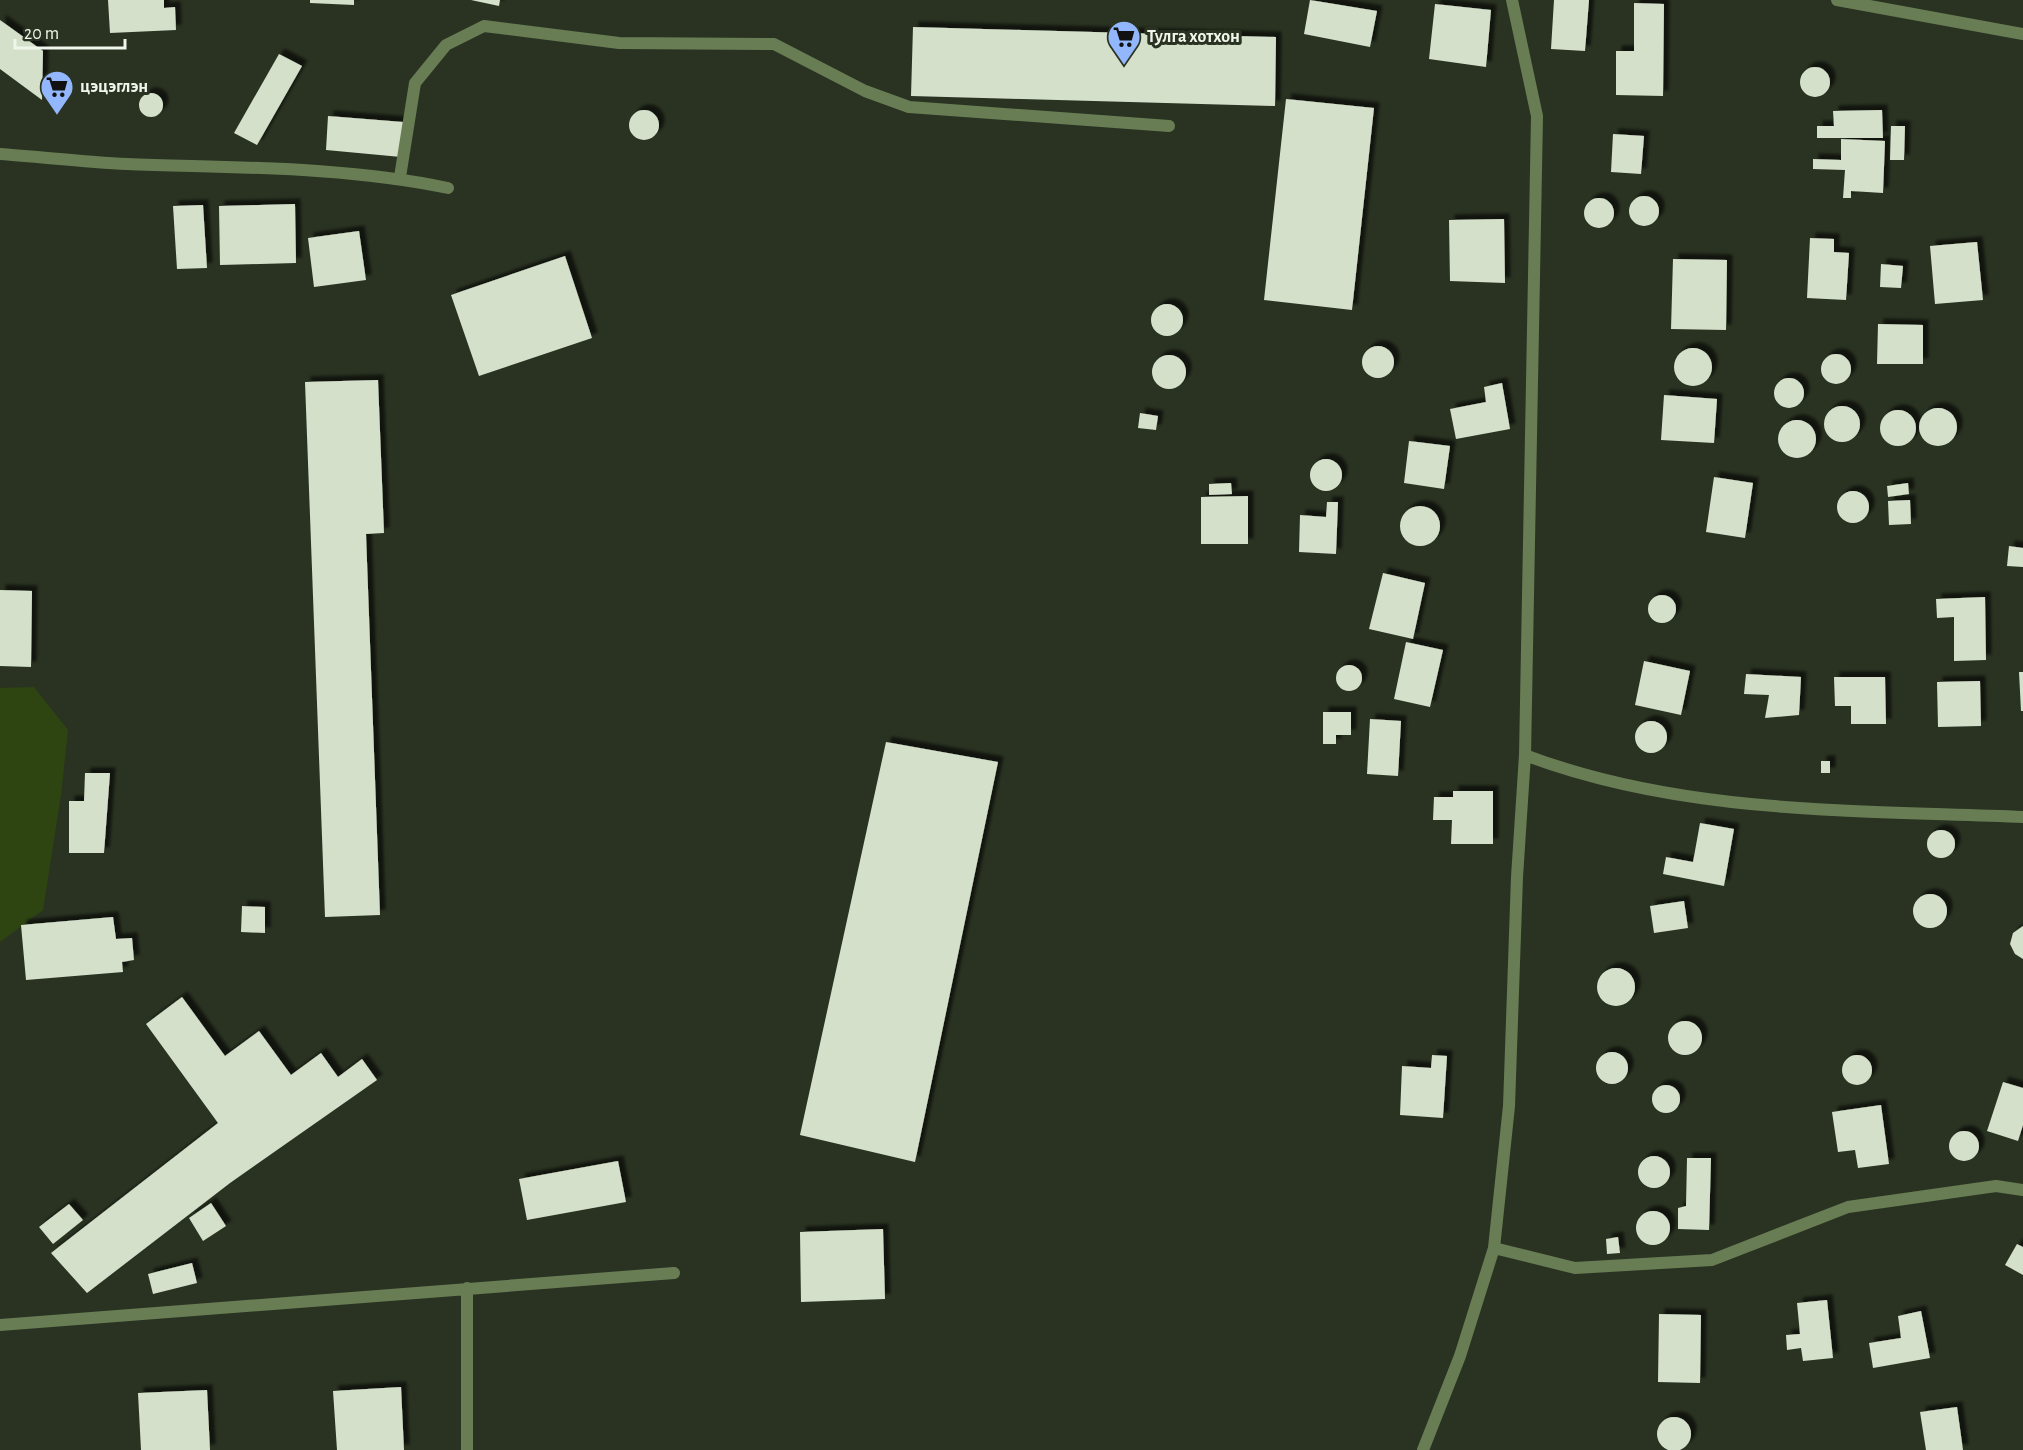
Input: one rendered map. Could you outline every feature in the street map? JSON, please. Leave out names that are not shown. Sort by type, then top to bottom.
[{"type":"street","points":[[1423,1450],[1460,1356],[1494,1248],[1509,1106],[1517,877],[1525,755],[1537,116],[1512,0]]},
{"type":"street","points":[[1838,0],[2023,34]]},
{"type":"street","points":[[400,177],[415,82],[446,45],[484,26],[619,43],[774,44],[865,91],[909,107],[1169,126]]},
{"type":"street","points":[[0,154],[127,164],[204,164],[400,177],[448,188]]},
{"type":"street","points":[[1525,755],[1551,765],[1638,786],[1731,803],[2023,817]]},
{"type":"street","points":[[1494,1248],[1575,1268],[1689,1263],[1712,1260],[1848,1207],[1996,1186],[2023,1190]]},
{"type":"street","points":[[0,1325],[674,1273]]},
{"type":"street","points":[[467,1288],[467,1450]]},
{"type":"green space","points":[[34,687],[68,730],[61,795],[43,910],[0,942],[0,688]]},
{"type":"building","points":[[108,0],[164,0],[164,8],[175,7],[176,30],[110,33]]},
{"type":"building","points":[[310,0],[354,0],[354,5],[310,3]]},
{"type":"building","points":[[471,0],[500,0],[499,6]]},
{"type":"building","points":[[1310,0],[1377,11],[1370,47],[1304,34]]},
{"type":"building","points":[[1554,0],[1589,0],[1585,51],[1551,49]]},
{"type":"building","points":[[1634,3],[1664,4],[1663,96],[1616,95],[1616,51],[1634,51]]},
{"type":"building","points":[[1435,4],[1491,10],[1486,67],[1429,59]]},
{"type":"building","points":[[0,20],[43,51],[42,100],[0,69]]},
{"type":"building","points":[[913,27],[1276,37],[1275,106],[911,96]]},
{"type":"building","points":[[279,54],[302,66],[257,145],[234,133]]},
{"type":"building","points":[[1815,67],[1826,71],[1830,82],[1826,93],[1815,97],[1804,93],[1800,82],[1804,71]]},
{"type":"building","points":[[151,93],[160,96],[163,105],[160,114],[151,117],[142,114],[139,105],[142,96]]},
{"type":"building","points":[[1286,99],[1374,108],[1352,310],[1264,300]]},
{"type":"building","points":[[644,110],[650,111],[658,119],[658,131],[650,139],[644,140],[638,139],[630,131],[629,125],[630,119],[638,111]]},
{"type":"building","points":[[1882,110],[1883,138],[1817,138],[1817,126],[1834,126],[1833,111]]},
{"type":"building","points":[[328,116],[403,122],[401,157],[326,150]]},
{"type":"building","points":[[1891,126],[1905,126],[1904,160],[1890,160]]},
{"type":"building","points":[[1613,134],[1644,136],[1641,174],[1611,172]]},
{"type":"building","points":[[1841,139],[1885,141],[1883,193],[1851,191],[1851,198],[1843,198],[1845,170],[1813,169],[1813,159],[1841,160]]},
{"type":"building","points":[[1644,196],[1650,197],[1658,205],[1658,217],[1650,225],[1644,226],[1638,225],[1630,217],[1629,211],[1630,205],[1638,197]]},
{"type":"building","points":[[1599,198],[1605,199],[1613,207],[1613,219],[1605,227],[1599,228],[1593,227],[1585,219],[1584,213],[1585,207],[1593,199]]},
{"type":"building","points":[[295,204],[296,263],[220,265],[219,206]]},
{"type":"building","points":[[203,205],[207,268],[177,269],[173,206]]},
{"type":"building","points":[[1504,219],[1505,283],[1450,281],[1449,220]]},
{"type":"building","points":[[359,231],[366,280],[314,287],[308,238]]},
{"type":"building","points":[[1810,238],[1834,239],[1834,252],[1849,253],[1846,300],[1807,298]]},
{"type":"building","points":[[1977,242],[1983,300],[1935,304],[1930,246]]},
{"type":"building","points":[[565,256],[592,338],[479,376],[451,295]]},
{"type":"building","points":[[1673,259],[1727,260],[1726,330],[1671,329]]},
{"type":"building","points":[[1881,264],[1903,266],[1901,288],[1880,287]]},
{"type":"building","points":[[1167,304],[1178,309],[1183,320],[1178,331],[1167,336],[1156,331],[1151,320],[1156,309]]},
{"type":"building","points":[[1878,324],[1923,325],[1923,364],[1877,364]]},
{"type":"building","points":[[1378,346],[1389,351],[1394,362],[1389,373],[1378,378],[1367,373],[1362,362],[1367,351]]},
{"type":"building","points":[[1693,348],[1706,354],[1712,367],[1706,380],[1693,386],[1680,380],[1674,367],[1680,354]]},
{"type":"building","points":[[1836,354],[1847,358],[1851,369],[1847,380],[1836,384],[1825,380],[1821,369],[1825,358]]},
{"type":"building","points":[[1169,355],[1181,360],[1186,372],[1181,384],[1169,389],[1157,384],[1152,372],[1157,360]]},
{"type":"building","points":[[1789,378],[1800,382],[1804,393],[1800,404],[1789,408],[1778,404],[1774,393],[1778,382]]},
{"type":"building","points":[[378,380],[384,533],[366,534],[380,915],[325,917],[305,382]]},
{"type":"building","points":[[1502,383],[1510,429],[1456,439],[1450,409],[1486,402],[1484,387]]},
{"type":"building","points":[[1664,395],[1717,399],[1714,443],[1661,440]]},
{"type":"building","points":[[1842,406],[1855,411],[1860,424],[1855,437],[1842,442],[1829,437],[1824,424],[1829,411]]},
{"type":"building","points":[[1938,408],[1951,414],[1957,427],[1951,440],[1938,446],[1925,440],[1919,427],[1925,414]]},
{"type":"building","points":[[1898,410],[1911,415],[1916,428],[1911,441],[1898,446],[1885,441],[1880,428],[1885,415]]},
{"type":"building","points":[[1140,413],[1158,416],[1156,430],[1138,428]]},
{"type":"building","points":[[1797,420],[1810,426],[1816,439],[1810,452],[1797,458],[1784,452],[1778,439],[1784,426]]},
{"type":"building","points":[[1409,441],[1450,446],[1444,489],[1404,483]]},
{"type":"building","points":[[1326,459],[1337,464],[1342,475],[1337,486],[1326,491],[1315,486],[1310,475],[1315,464]]},
{"type":"building","points":[[1714,477],[1753,483],[1745,538],[1706,532]]},
{"type":"building","points":[[1231,483],[1232,494],[1209,495],[1209,484]]},
{"type":"building","points":[[1908,483],[1909,494],[1888,497],[1887,486]]},
{"type":"building","points":[[1853,491],[1864,496],[1869,507],[1864,518],[1853,523],[1842,518],[1837,507],[1842,496]]},
{"type":"building","points":[[1248,496],[1248,544],[1201,544],[1201,497]]},
{"type":"building","points":[[1910,500],[1911,524],[1889,525],[1888,501]]},
{"type":"building","points":[[1327,502],[1338,502],[1336,554],[1299,552],[1300,515],[1326,517]]},
{"type":"building","points":[[1420,506],[1434,512],[1440,526],[1434,540],[1420,546],[1406,540],[1400,526],[1406,512]]},
{"type":"building","points":[[2009,546],[2023,548],[2023,567],[2007,566]]},
{"type":"building","points":[[1383,573],[1425,583],[1413,639],[1369,629]]},
{"type":"building","points":[[0,590],[32,591],[31,667],[0,666]]},
{"type":"building","points":[[1662,595],[1672,599],[1676,609],[1672,619],[1662,623],[1652,619],[1648,609],[1652,599]]},
{"type":"building","points":[[1985,597],[1986,660],[1954,661],[1954,617],[1937,618],[1936,599]]},
{"type":"building","points":[[1406,642],[1443,650],[1430,707],[1394,699]]},
{"type":"building","points":[[1644,661],[1690,671],[1681,715],[1635,705]]},
{"type":"building","points":[[1349,665],[1358,669],[1362,678],[1358,687],[1349,691],[1340,687],[1336,678],[1340,669]]},
{"type":"building","points":[[2019,672],[2023,672],[2023,711],[2021,711]]},
{"type":"building","points":[[1746,674],[1801,677],[1799,715],[1765,718],[1769,695],[1744,694]]},
{"type":"building","points":[[1834,677],[1885,677],[1886,724],[1851,724],[1851,706],[1835,706]]},
{"type":"building","points":[[1980,681],[1981,726],[1938,727],[1937,682]]},
{"type":"building","points":[[1323,712],[1351,712],[1351,735],[1336,735],[1336,744],[1323,744]]},
{"type":"building","points":[[1370,719],[1401,721],[1398,776],[1367,774]]},
{"type":"building","points":[[1651,721],[1662,726],[1667,737],[1662,748],[1651,753],[1640,748],[1635,737],[1640,726]]},
{"type":"building","points":[[886,742],[998,762],[915,1162],[800,1135]]},
{"type":"building","points":[[1821,761],[1830,761],[1830,773],[1821,773]]},
{"type":"building","points":[[85,773],[110,773],[104,853],[69,853],[69,801],[84,801]]},
{"type":"building","points":[[1453,791],[1493,791],[1493,844],[1451,844],[1452,820],[1433,820],[1434,797],[1453,797]]},
{"type":"building","points":[[1700,823],[1734,829],[1724,886],[1663,874],[1666,857],[1693,862]]},
{"type":"building","points":[[1941,830],[1951,834],[1955,844],[1951,854],[1941,858],[1931,854],[1927,844],[1931,834]]},
{"type":"building","points":[[1930,894],[1942,899],[1947,911],[1942,923],[1930,928],[1918,923],[1913,911],[1918,899]]},
{"type":"building","points":[[1684,901],[1688,928],[1654,933],[1650,906]]},
{"type":"building","points":[[242,906],[265,907],[265,933],[241,932]]},
{"type":"building","points":[[113,917],[116,939],[132,938],[134,960],[122,962],[123,972],[26,980],[21,925]]},
{"type":"building","points":[[2023,926],[2023,959],[2015,954],[2010,944],[2013,933]]},
{"type":"building","points":[[1616,968],[1629,974],[1635,987],[1629,1000],[1616,1006],[1603,1000],[1597,987],[1603,974]]},
{"type":"building","points":[[182,997],[225,1056],[259,1031],[291,1075],[321,1053],[338,1077],[362,1059],[377,1080],[230,1183],[87,1293],[51,1253],[218,1123],[146,1024]]},
{"type":"building","points":[[1685,1021],[1697,1026],[1702,1038],[1697,1050],[1685,1055],[1673,1050],[1668,1038],[1673,1026]]},
{"type":"building","points":[[1612,1052],[1624,1056],[1628,1068],[1624,1080],[1612,1084],[1600,1080],[1596,1068],[1600,1056]]},
{"type":"building","points":[[1432,1055],[1447,1056],[1443,1118],[1400,1115],[1402,1066],[1431,1068]]},
{"type":"building","points":[[1857,1055],[1868,1059],[1872,1070],[1868,1081],[1857,1085],[1846,1081],[1842,1070],[1846,1059]]},
{"type":"building","points":[[2003,1082],[2023,1088],[2023,1125],[2018,1141],[1987,1131]]},
{"type":"building","points":[[1666,1085],[1676,1089],[1680,1099],[1676,1109],[1666,1113],[1656,1109],[1652,1099],[1656,1089]]},
{"type":"building","points":[[1881,1105],[1889,1164],[1858,1168],[1855,1150],[1838,1152],[1832,1112]]},
{"type":"building","points":[[1964,1131],[1975,1135],[1979,1146],[1975,1157],[1964,1161],[1953,1157],[1949,1146],[1953,1135]]},
{"type":"building","points":[[1654,1156],[1666,1160],[1670,1172],[1666,1184],[1654,1188],[1642,1184],[1638,1172],[1642,1160]]},
{"type":"building","points":[[1687,1158],[1711,1158],[1709,1230],[1678,1229],[1678,1208],[1686,1206]]},
{"type":"building","points":[[618,1161],[626,1202],[527,1220],[519,1179]]},
{"type":"building","points":[[211,1203],[226,1226],[203,1241],[189,1218]]},
{"type":"building","points":[[69,1204],[83,1220],[53,1244],[39,1227]]},
{"type":"building","points":[[1653,1211],[1665,1216],[1670,1228],[1665,1240],[1653,1245],[1641,1240],[1636,1228],[1641,1216]]},
{"type":"building","points":[[883,1229],[885,1299],[801,1302],[800,1232]]},
{"type":"building","points":[[1618,1237],[1620,1253],[1607,1254],[1606,1239]]},
{"type":"building","points":[[2017,1244],[2023,1247],[2023,1275],[2005,1265]]},
{"type":"building","points":[[192,1263],[197,1283],[153,1294],[148,1274]]},
{"type":"building","points":[[1827,1300],[1833,1358],[1803,1361],[1801,1348],[1787,1350],[1786,1335],[1800,1334],[1797,1303]]},
{"type":"building","points":[[1921,1311],[1930,1358],[1873,1368],[1869,1343],[1901,1338],[1898,1316]]},
{"type":"building","points":[[1659,1314],[1701,1315],[1700,1383],[1658,1382]]},
{"type":"building","points":[[401,1387],[404,1450],[337,1450],[333,1391]]},
{"type":"building","points":[[207,1390],[210,1450],[141,1450],[138,1393]]},
{"type":"building","points":[[1957,1407],[1963,1450],[1926,1450],[1920,1412]]},
{"type":"building","points":[[1674,1417],[1686,1422],[1691,1434],[1686,1446],[1674,1451],[1662,1446],[1657,1434],[1662,1422]]},
{"type":"place","name":"Тулга хотхон","points":[[1124,66]]},
{"type":"place","name":"цэцэглэн","points":[[57,116]]}]
